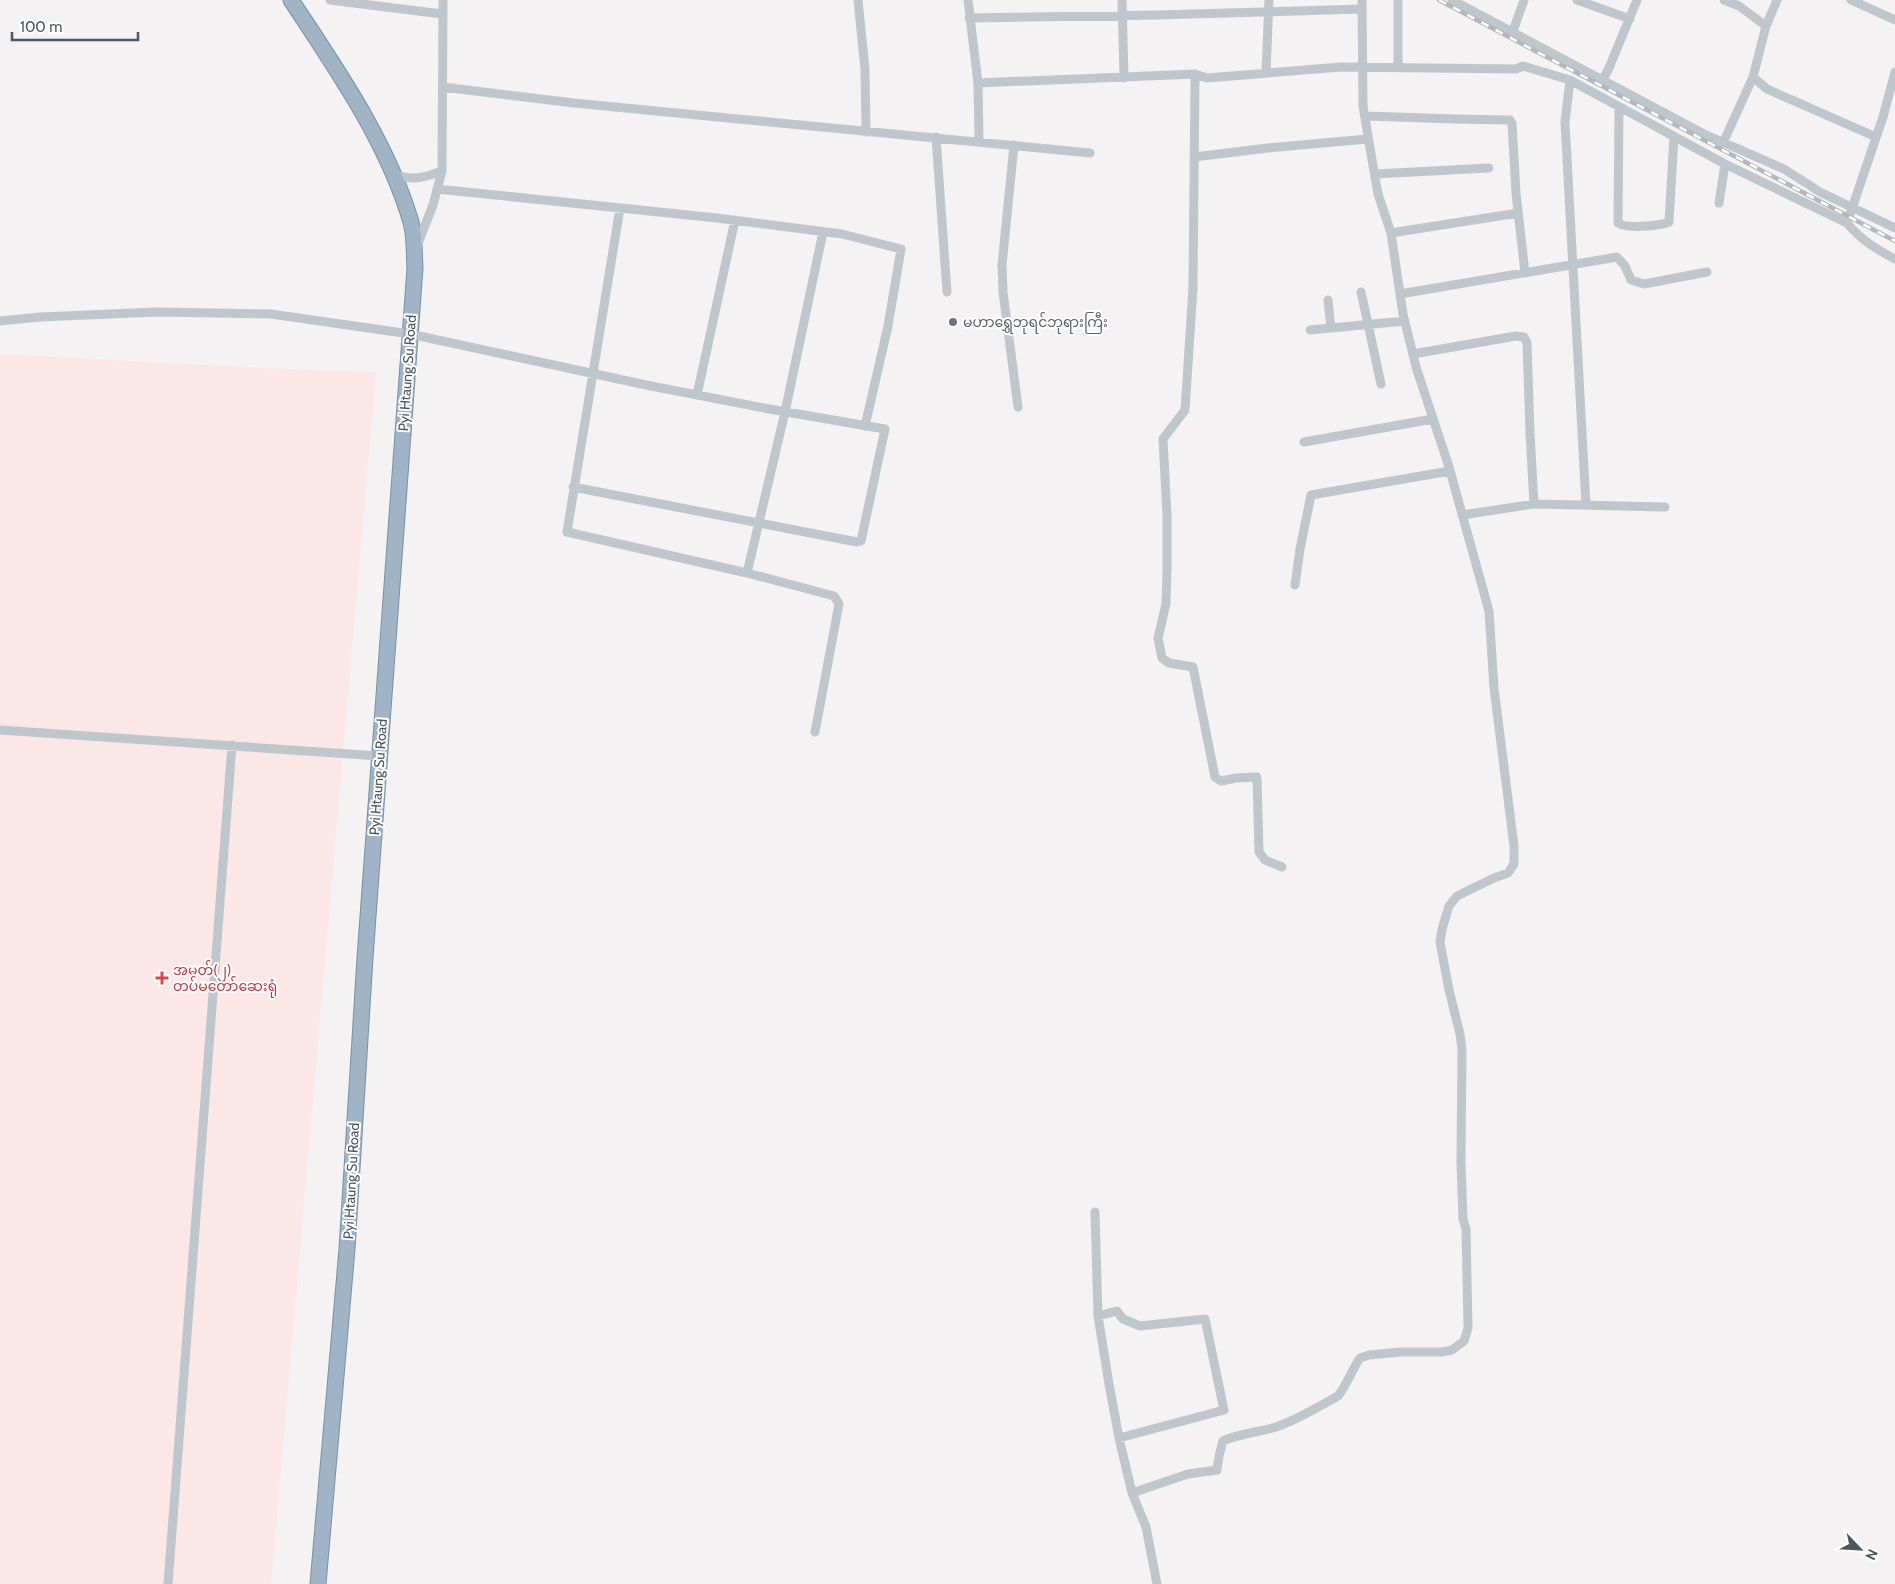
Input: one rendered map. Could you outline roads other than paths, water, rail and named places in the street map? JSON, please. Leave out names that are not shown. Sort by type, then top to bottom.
[{"type":"highway","name":"Pyi Htaung Su Road","points":[[291,0],[349,89],[387,159],[412,224],[415,268],[379,756],[347,1249],[318,1584]]},
{"type":"street","points":[[330,0],[442,14]]},
{"type":"street","points":[[414,254],[433,205],[442,171],[443,0]]},
{"type":"street","points":[[858,0],[865,69],[866,132]]},
{"type":"street","points":[[968,0],[978,83],[979,141]]},
{"type":"street","points":[[1122,0],[1124,78]]},
{"type":"street","points":[[1266,72],[1269,0]]},
{"type":"street","points":[[1398,0],[1398,66]]},
{"type":"street","points":[[1452,0],[1723,143],[1784,169],[1820,192],[1895,228]]},
{"type":"street","points":[[1513,31],[1524,0]]},
{"type":"street","points":[[1577,0],[1630,19]]},
{"type":"street","points":[[1602,80],[1637,0]]},
{"type":"street","points":[[1724,0],[1739,6],[1766,26]]},
{"type":"street","points":[[1723,143],[1753,77],[1766,26],[1777,0]]},
{"type":"street","points":[[1851,0],[1895,20]]},
{"type":"street","points":[[969,18],[1122,16],[1268,11],[1362,5],[1362,66],[1365,116],[1378,194],[1391,233],[1400,294],[1413,354],[1450,471],[1489,611],[1494,688],[1514,846],[1514,864],[1508,873],[1456,896],[1449,906],[1440,942],[1448,990],[1460,1034],[1462,1049],[1461,1162],[1463,1219],[1466,1229],[1468,1322],[1464,1341],[1452,1350],[1442,1352],[1401,1352],[1369,1355],[1360,1358],[1349,1376],[1345,1388],[1338,1396],[1278,1426],[1223,1441],[1217,1470],[1188,1474],[1132,1492]]},
{"type":"street","points":[[978,83],[1195,74],[1207,78],[1362,66],[1516,69],[1523,66],[1570,80],[1725,164],[1847,223],[1856,234],[1872,247],[1895,259]]},
{"type":"street","points":[[1847,223],[1883,117],[1895,72]]},
{"type":"street","points":[[1195,74],[1193,288],[1188,365],[1185,410],[1163,439],[1167,515],[1167,568],[1166,604],[1158,638],[1162,658],[1169,663],[1193,667],[1214,777],[1222,781],[1257,777],[1259,852],[1265,860],[1282,867]]},
{"type":"street","points":[[1753,77],[1767,89],[1876,137]]},
{"type":"street","points":[[1570,80],[1565,122],[1586,505]]},
{"type":"street","points":[[443,86],[574,103],[1090,152]]},
{"type":"street","points":[[1619,107],[1618,223],[1620,225],[1663,224],[1669,222],[1674,136]]},
{"type":"street","points":[[1365,116],[1455,120],[1510,120],[1512,123],[1518,213],[1525,272]]},
{"type":"street","points":[[936,137],[947,292]]},
{"type":"street","points":[[1194,157],[1368,139]]},
{"type":"street","points":[[1014,145],[1002,265],[1002,292],[1018,407]]},
{"type":"street","points":[[1719,203],[1725,164]]},
{"type":"street","points":[[1374,174],[1489,168]]},
{"type":"street","points":[[393,174],[414,179],[442,171]]},
{"type":"street","points":[[437,189],[735,220],[842,234],[901,249],[888,326],[865,426]]},
{"type":"street","points":[[620,208],[567,532],[747,573],[834,596],[839,604],[815,732]]},
{"type":"street","points":[[1391,233],[1518,213]]},
{"type":"street","points":[[697,395],[735,220]]},
{"type":"street","points":[[747,573],[785,412],[823,232]]},
{"type":"street","points":[[1400,294],[1617,257],[1625,266],[1631,280],[1644,284],[1707,272]]},
{"type":"street","points":[[1360,292],[1381,384]]},
{"type":"street","points":[[1328,300],[1331,328]]},
{"type":"street","points":[[0,321],[40,317],[156,312],[271,314],[410,334],[697,395],[885,429],[861,541],[857,542],[573,487]]},
{"type":"street","points":[[1310,330],[1405,321]]},
{"type":"street","points":[[1413,354],[1516,336],[1524,337],[1527,342],[1534,504]]},
{"type":"street","points":[[1304,442],[1433,420]]},
{"type":"street","points":[[1295,585],[1311,495],[1450,471]]},
{"type":"street","points":[[1462,515],[1534,504],[1665,507]]},
{"type":"street","points":[[0,730],[379,756]]},
{"type":"street","points":[[168,1584],[232,745]]},
{"type":"street","points":[[1095,1212],[1098,1316],[1119,1438],[1132,1492],[1146,1526],[1157,1584]]},
{"type":"street","points":[[1098,1316],[1117,1311],[1123,1319],[1140,1326],[1205,1319],[1224,1410],[1119,1438]]},
{"type":"railway","points":[[1439,0],[1895,241]]},
{"type":"place","name":"မဟာရွှေဘုရင်ဘုရားကြီး","points":[[953,322]]},
{"type":"place","name":"အမှတ်(၂) တပ်မတော်ဆေးရုံ","points":[[162,978]]}]
